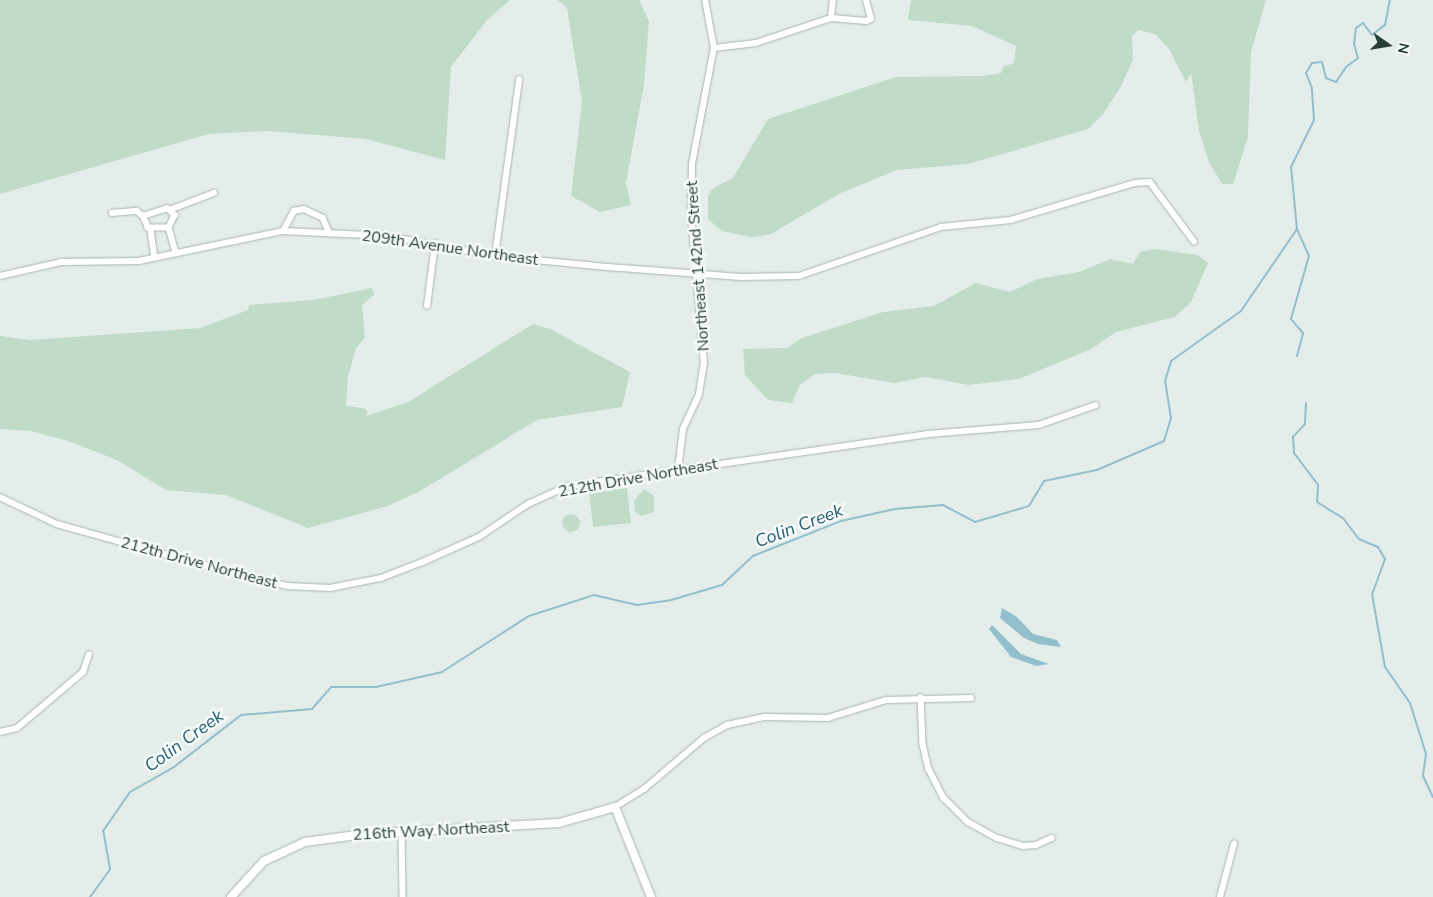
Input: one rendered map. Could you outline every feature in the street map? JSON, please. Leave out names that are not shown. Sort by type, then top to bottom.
[{"type":"street","name":"Northeast 142nd Street","points":[[678,470],[683,429],[699,394],[704,364],[696,273],[692,164],[714,48],[705,0]]},
{"type":"street","points":[[831,18],[833,0]]},
{"type":"street","points":[[714,48],[756,43],[831,18],[866,21],[871,19],[866,0]]},
{"type":"street","points":[[495,256],[519,80]]},
{"type":"street","name":"209th Avenue Northeast","points":[[0,276],[61,262],[155,258],[283,231],[388,236],[495,256],[696,273],[799,276],[898,239],[941,227],[1011,220],[1135,183],[1150,182],[1194,241]]},
{"type":"street","points":[[143,216],[172,210],[214,193]]},
{"type":"street","points":[[283,231],[294,211],[304,208],[323,218],[330,234]]},
{"type":"street","points":[[151,230],[169,228],[174,222],[172,210]]},
{"type":"street","points":[[112,213],[137,211],[143,216],[151,230],[155,258]]},
{"type":"street","points":[[169,228],[176,254]]},
{"type":"street","points":[[427,306],[435,244]]},
{"type":"street","name":"212th Drive Northeast","points":[[0,497],[57,524],[190,562],[288,586],[330,588],[381,578],[479,537],[550,493],[678,470],[928,434],[1039,425],[1096,405]]},
{"type":"street","points":[[0,732],[17,728],[83,672],[89,655]]},
{"type":"street","points":[[922,697],[923,744],[929,769],[944,798],[968,822],[997,838],[1023,846],[1036,845],[1052,838]]},
{"type":"street","name":"216th Way Northeast","points":[[231,897],[244,878],[282,850],[332,838],[402,831],[559,823],[615,807],[644,789],[704,738],[727,726],[765,717],[828,718],[886,700],[922,697],[971,698]]},
{"type":"street","points":[[615,807],[651,897]]},
{"type":"street","points":[[402,831],[403,897]]},
{"type":"street","points":[[1220,897],[1234,844]]},
{"type":"green space","points":[[0,0],[510,0],[487,20],[451,67],[445,160],[366,139],[267,131],[209,134],[0,194]]},
{"type":"green space","points":[[558,0],[639,0],[649,21],[644,85],[626,183],[631,205],[600,212],[571,196],[582,102],[567,8]]},
{"type":"green space","points":[[911,0],[1266,0],[1251,52],[1248,137],[1233,184],[1222,184],[1209,162],[1199,131],[1191,73],[1186,82],[1169,49],[1155,34],[1139,30],[1132,36],[1133,60],[1120,88],[1103,114],[1088,129],[968,164],[897,170],[841,193],[769,235],[751,237],[722,231],[708,219],[708,196],[713,188],[733,178],[768,119],[896,77],[983,76],[1001,73],[1003,67],[1014,63],[1016,46],[972,26],[908,20]]},
{"type":"green space","points":[[1155,249],[1198,255],[1208,263],[1191,302],[1175,317],[1116,332],[1091,349],[1019,379],[969,385],[925,377],[894,383],[835,373],[815,374],[800,385],[792,403],[768,400],[745,375],[743,349],[787,348],[802,338],[883,312],[934,306],[976,283],[1010,292],[1037,279],[1079,272],[1110,259],[1133,264],[1140,252]]},
{"type":"green space","points":[[372,288],[374,295],[362,305],[365,338],[356,348],[348,377],[346,406],[363,408],[368,411],[366,416],[408,402],[533,324],[550,329],[630,372],[622,407],[537,420],[420,491],[388,506],[308,528],[226,495],[166,490],[117,460],[68,441],[31,431],[0,429],[0,336],[30,340],[200,328],[248,310],[249,305],[313,300]]},
{"type":"green space","points":[[627,488],[631,523],[593,527],[589,492]]},
{"type":"green space","points":[[644,489],[654,496],[654,512],[641,516],[635,512],[634,501]]},
{"type":"green space","points":[[571,514],[577,517],[580,523],[577,529],[571,532],[565,529],[562,523],[565,517]]},
{"type":"water","points":[[1002,608],[1017,617],[1033,634],[1057,640],[1061,647],[1038,644],[1024,638],[1000,618]]},
{"type":"water","points":[[992,625],[1021,654],[1049,664],[1036,666],[1011,657],[989,629]]},
{"type":"waterway","points":[[1297,356],[1303,333],[1291,319],[1309,256],[1297,229],[1291,167],[1314,120],[1312,88],[1306,73],[1312,63],[1322,62],[1326,78],[1336,82],[1346,67],[1358,58],[1354,44],[1356,28],[1363,23],[1372,35],[1385,25],[1390,0]]},
{"type":"waterway","name":"Colin Creek","points":[[90,897],[110,869],[103,831],[130,792],[174,767],[241,715],[312,709],[331,687],[376,687],[442,672],[529,616],[594,595],[637,605],[671,600],[722,585],[753,556],[841,521],[895,509],[943,505],[975,522],[1029,506],[1044,481],[1097,470],[1164,441],[1171,418],[1165,381],[1171,361],[1241,311],[1297,229]]},
{"type":"waterway","points":[[1306,403],[1305,424],[1293,437],[1294,453],[1318,485],[1317,502],[1343,518],[1359,539],[1378,547],[1385,559],[1372,594],[1385,667],[1410,703],[1426,754],[1423,776],[1433,797]]}]
